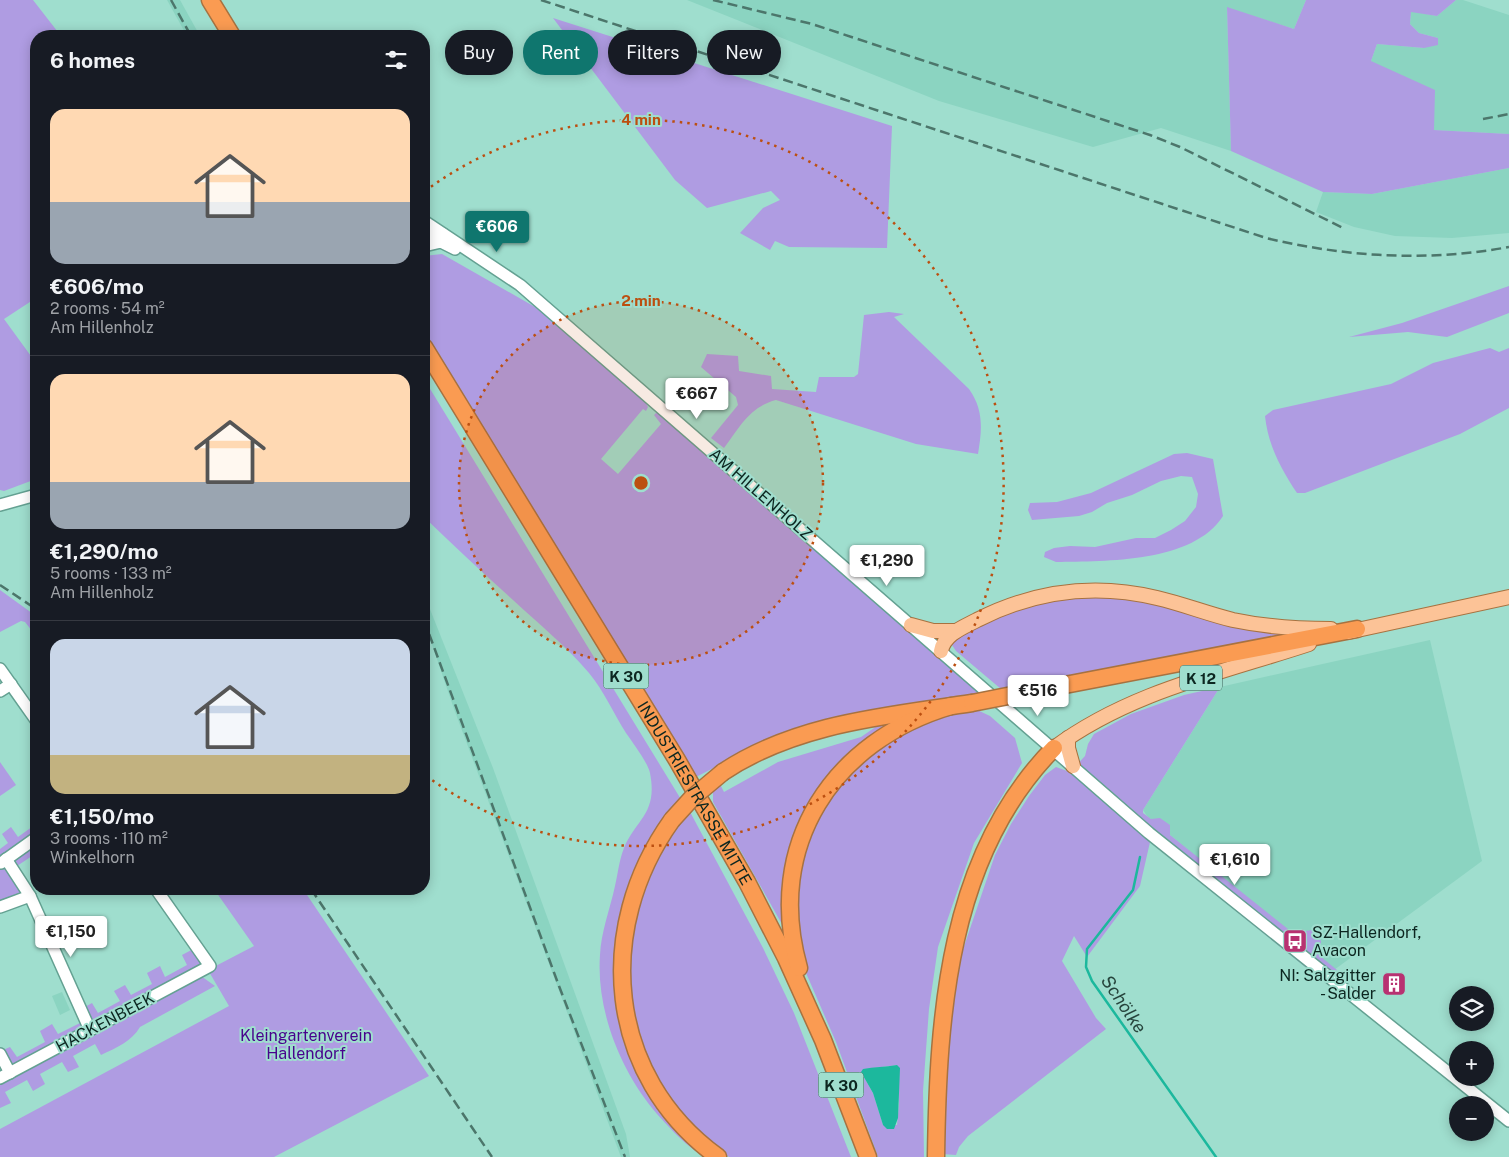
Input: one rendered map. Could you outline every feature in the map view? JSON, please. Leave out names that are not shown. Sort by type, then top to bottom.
[{"type":"highway","points":[[210,0],[228,30]]},
{"type":"highway","name":"INDUSTRIESTRASSE MITTE","points":[[430,357],[713,819],[786,958],[812,1014],[868,1157]]},
{"type":"highway","points":[[718,1157],[685,1128],[667,1107],[652,1084],[633,1042],[623,998],[622,951],[630,905],[647,860],[672,820],[696,794],[723,772],[768,747],[824,728],[915,710],[972,703],[1357,629]]},
{"type":"highway","points":[[812,1014],[796,957],[790,919],[792,872],[804,830],[824,794],[840,773],[863,750],[893,730],[951,706]]},
{"type":"highway","points":[[936,1157],[937,1096],[946,1005],[955,946],[967,895],[984,850],[1003,813],[1029,777],[1054,748]]},
{"type":"main road","name":"K 12","points":[[941,650],[942,644],[956,631],[1017,603],[1063,592],[1093,590],[1145,595],[1222,617],[1260,625],[1310,629],[1357,629]]},
{"type":"main road","name":"K 12","points":[[1054,748],[1092,722],[1142,699],[1241,664],[1357,629],[1509,597]]},
{"type":"main road","name":"K 12","points":[[911,625],[933,631],[956,631]]},
{"type":"main road","points":[[1068,738],[1068,748],[1073,766]]},
{"type":"street","name":"AM HILLENHOLZ","points":[[430,225],[520,285],[1054,748],[1149,833],[1509,1122]]},
{"type":"street","points":[[430,234],[445,235]]},
{"type":"street","name":"AM HILLENHOLZ","points":[[430,245],[441,242],[447,244],[498,278],[530,295]]},
{"type":"street","points":[[0,505],[30,497]]},
{"type":"street","points":[[0,669],[30,711]]},
{"type":"street","points":[[0,691],[11,684]]},
{"type":"street","points":[[30,842],[3,861],[30,896],[90,1030]]},
{"type":"street","name":"HACKENBEEK","points":[[5,1076],[210,966],[160,895]]},
{"type":"street","points":[[0,907],[30,896]]},
{"type":"street","points":[[0,1054],[5,1076]]},
{"type":"shaded area","points":[[167,0],[180,0],[197,30],[184,30]]},
{"type":"shaded area","points":[[687,0],[1306,0],[1294,29],[1227,8],[1231,151],[1161,128],[1093,147],[939,101],[781,38],[781,30],[762,30]]},
{"type":"shaded area","points":[[1456,0],[1463,0],[1509,15],[1509,134],[1434,130],[1371,61],[1377,44],[1424,48],[1438,38],[1419,33],[1410,24],[1411,11],[1437,16]]},
{"type":"shaded area","points":[[1509,168],[1509,233],[1452,238],[1395,236],[1354,227],[1316,212],[1323,192],[1372,194]]},
{"type":"shaded area","points":[[430,609],[493,768],[626,1134],[630,1157],[621,1157],[454,709],[430,639]]},
{"type":"shaded area","points":[[1430,640],[1482,861],[1334,970],[1147,816],[1143,810],[1220,687]]},
{"type":"shaded area","points":[[62,992],[70,1010],[60,1015],[52,996]]},
{"type":"shaded area","points":[[897,1065],[900,1068],[898,1118],[894,1129],[887,1129],[883,1125],[873,1093],[861,1072],[863,1069]]},
{"type":"green space","points":[[0,0],[33,0],[56,30],[30,30],[30,302],[4,319],[30,355],[30,481],[4,491],[0,490]]},
{"type":"green space","points":[[1306,0],[1456,0],[1437,16],[1411,12],[1410,24],[1419,33],[1438,38],[1438,45],[1424,48],[1377,44],[1371,61],[1435,90],[1434,130],[1509,134],[1509,168],[1372,194],[1323,192],[1231,151],[1227,7],[1294,29]]},
{"type":"green space","points":[[553,18],[591,30],[562,30]]},
{"type":"green space","points":[[598,32],[608,36],[608,75],[697,75],[697,64],[707,67],[707,75],[732,75],[892,126],[887,248],[789,247],[775,241],[770,250],[740,233],[763,208],[780,200],[771,191],[707,208],[675,180],[596,75],[598,75]]},
{"type":"green space","points":[[442,254],[535,307],[645,401],[648,407],[646,411],[643,409],[601,459],[618,474],[661,424],[654,415],[657,412],[661,413],[983,692],[957,697],[956,699],[729,760],[696,777],[430,349],[430,255]]},
{"type":"green space","points":[[1509,286],[1509,313],[1447,337],[1408,332],[1349,337],[1402,323]]},
{"type":"green space","points":[[889,312],[904,314],[894,317],[969,389],[974,397],[981,420],[978,454],[916,444],[776,400],[767,403],[752,413],[740,425],[724,448],[711,438],[738,405],[736,397],[701,367],[707,354],[738,356],[739,371],[771,376],[772,389],[816,392],[819,377],[854,377],[858,374],[864,315]]},
{"type":"green space","points":[[1490,348],[1499,352],[1509,348],[1509,408],[1460,434],[1305,493],[1297,493],[1276,456],[1269,437],[1265,416],[1273,410],[1391,384],[1433,363]]},
{"type":"green space","points":[[430,389],[682,801],[630,888],[626,1033],[711,1157],[697,1152],[682,1140],[657,1114],[644,1097],[622,1060],[607,1019],[602,998],[600,955],[602,938],[622,853],[644,815],[651,798],[652,787],[649,769],[589,673],[552,635],[430,523]]},
{"type":"green space","points":[[1187,453],[1213,459],[1223,516],[1209,531],[1191,543],[1170,551],[1147,556],[1099,561],[1056,562],[1044,557],[1045,552],[1054,548],[1070,546],[1095,547],[1136,538],[1155,538],[1185,521],[1196,507],[1198,494],[1192,477],[1181,476],[1161,481],[1079,516],[1032,520],[1028,510],[1030,503],[1057,502],[1091,493],[1174,454]]},
{"type":"green space","points":[[0,590],[30,612],[30,628],[25,622],[21,621],[0,632]]},
{"type":"green space","points":[[1115,594],[1292,633],[1289,636],[1077,674],[1016,688],[1001,689],[956,651],[952,645],[953,640],[991,620],[1037,601]]},
{"type":"green space","points":[[1220,687],[1143,810],[1143,813],[1151,819],[1160,818],[1170,825],[1170,835],[1293,933],[1312,930],[1321,941],[1320,956],[1337,970],[1323,981],[1150,842],[1140,886],[1087,957],[1074,936],[1062,961],[1096,1018],[1106,1029],[968,1136],[959,1147],[956,1155],[942,1154],[940,1091],[955,973],[995,855],[1011,824],[1045,775],[1056,767],[1070,772],[1085,756],[1088,744],[1094,734],[1131,714],[1184,695]]},
{"type":"green space","points":[[973,708],[990,716],[1015,738],[1022,763],[974,843],[938,947],[929,1009],[923,1091],[924,1157],[878,1157],[836,1042],[803,966],[794,899],[805,848],[828,801],[847,777],[885,742],[942,715]],"holes":[[[897,1065],[899,1104],[897,1125],[883,1125],[873,1093],[861,1072]]]},
{"type":"green space","points":[[916,714],[816,797],[787,933],[713,802],[713,790],[719,782],[724,792],[778,762],[861,737],[877,726]]},
{"type":"green space","points":[[0,762],[16,785],[0,796]]},
{"type":"green space","points":[[689,810],[763,948],[794,1013],[851,1157],[729,1157],[687,1123],[649,1067],[631,1009],[630,931],[653,856]]},
{"type":"green space","points":[[11,827],[18,837],[30,828],[30,837],[0,859],[0,849],[8,843],[2,834]]},
{"type":"green space","points":[[30,847],[30,857],[17,866],[13,860]]},
{"type":"green space","points":[[6,859],[30,896],[0,907],[0,863]]},
{"type":"green space","name":"Kleingartenverein Hallendorf","points":[[218,895],[307,895],[429,1076],[274,1157],[0,1157],[0,1129],[229,1006],[208,970],[254,946]]},
{"type":"green space","points":[[197,947],[207,962],[95,1022],[83,1008],[92,1003],[98,1013],[120,1001],[114,991],[125,985],[131,995],[152,984],[147,973],[160,966],[165,977],[187,965],[182,955]]},
{"type":"green space","points":[[201,976],[215,986],[140,1027],[128,1040],[112,1050],[101,1055],[95,1044],[73,1056],[79,1067],[68,1072],[62,1062],[40,1074],[45,1084],[33,1091],[27,1080],[5,1092],[11,1103],[0,1108],[0,1084]]},
{"type":"green space","points":[[80,1009],[88,1026],[15,1065],[10,1063],[3,1050],[10,1047],[17,1057],[45,1042],[40,1031],[52,1024],[58,1034],[80,1023],[75,1012]]},
{"type":"waterway","name":"Schölke","points":[[1140,857],[1133,890],[1087,949],[1086,967],[1092,981],[1216,1157]]},
{"type":"railway","points":[[171,0],[188,30]]},
{"type":"railway","points":[[541,0],[1266,238],[1326,250],[1387,255],[1448,255],[1509,247]]},
{"type":"railway","points":[[713,0],[812,24],[1150,135],[1180,147],[1343,228]]},
{"type":"railway","points":[[1483,119],[1509,114]]},
{"type":"railway","points":[[0,585],[30,605]]},
{"type":"railway","points":[[430,636],[559,986],[625,1157]]},
{"type":"railway","points":[[315,895],[492,1157]]},
{"type":"place","name":"SZ-Hallendorf, Avacon","points":[[1295,941]]},
{"type":"place","name":"NI: Salzgitter - Salder","points":[[1394,984]]}]
